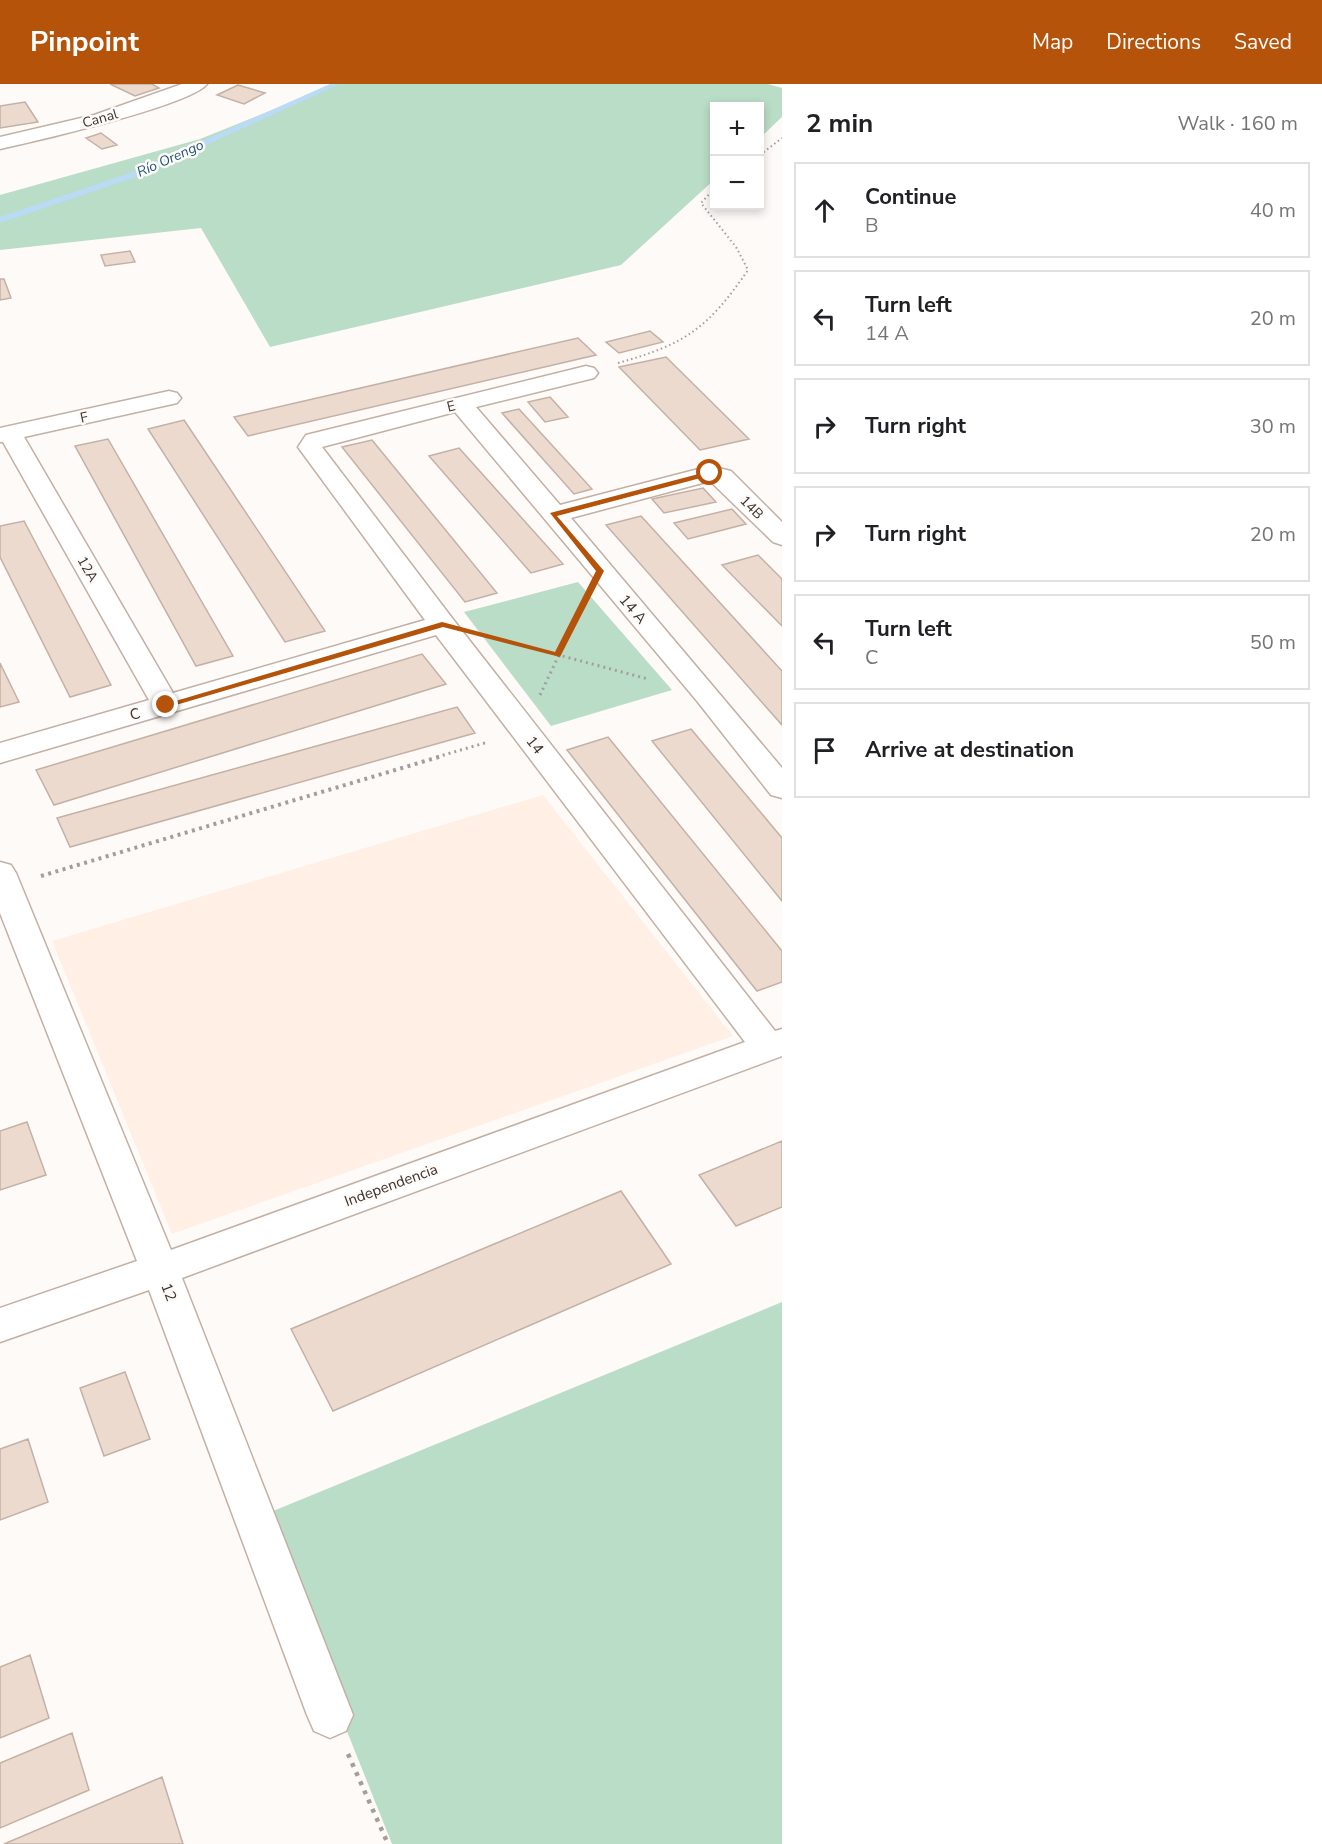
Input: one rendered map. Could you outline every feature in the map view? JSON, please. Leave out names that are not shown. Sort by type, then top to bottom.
[{"type":"street","name":"Canal","points":[[0,143],[151,103],[198,84]]},
{"type":"street","name":"E","points":[[315,440],[586,373]]},
{"type":"street","name":"F","points":[[5,434],[169,398]]},
{"type":"street","name":"14 A","points":[[460,404],[707,695],[782,788]]},
{"type":"street","name":"12A","points":[[5,434],[166,705]]},
{"type":"street","name":"14","points":[[315,440],[310,447],[442,624],[524,731],[775,1045]]},
{"type":"street","name":"14B","points":[[552,515],[710,473],[722,476],[782,537]]},
{"type":"street","name":"C","points":[[0,753],[442,624]]},
{"type":"street","name":"12","points":[[3,880],[160,1269],[330,1715]]},
{"type":"street","name":"Independencia","points":[[0,1325],[775,1045]]},
{"type":"path","points":[[764,151],[782,138]]},
{"type":"path","points":[[586,373],[671,347],[700,327],[729,297],[748,270],[736,247],[701,203],[710,193]]},
{"type":"path","points":[[3,880],[524,731],[557,655],[600,571]]},
{"type":"path","points":[[442,624],[707,695]]},
{"type":"path","points":[[330,1715],[388,1844]]},
{"type":"shaded area","points":[[543,795],[733,1036],[172,1234],[52,941]]},
{"type":"green space","points":[[337,84],[768,84],[782,88],[782,117],[764,134],[764,102],[710,102],[710,184],[621,265],[270,347],[201,228],[0,250],[0,195],[200,139]]},
{"type":"green space","points":[[578,582],[672,690],[551,726],[464,612]]},
{"type":"green space","points":[[782,1302],[782,1844],[392,1844],[261,1516]]},
{"type":"building","points":[[110,84],[152,84],[159,88],[135,96]]},
{"type":"building","points":[[238,85],[265,93],[244,104],[217,95]]},
{"type":"building","points":[[25,102],[38,122],[0,128],[0,106]]},
{"type":"building","points":[[101,133],[117,145],[102,149],[86,138]]},
{"type":"building","points":[[130,251],[135,262],[105,266],[101,255]]},
{"type":"building","points":[[0,279],[4,279],[11,298],[0,300]]},
{"type":"building","points":[[650,331],[663,342],[619,353],[606,342]]},
{"type":"building","points":[[578,338],[596,355],[248,436],[234,417]]},
{"type":"building","points":[[666,357],[749,439],[700,450],[619,367]]},
{"type":"building","points":[[550,397],[568,417],[545,422],[528,402]]},
{"type":"building","points":[[519,409],[592,489],[574,494],[502,413]]},
{"type":"building","points":[[184,420],[325,631],[285,642],[148,429]]},
{"type":"building","points":[[108,439],[233,656],[196,666],[75,446]]},
{"type":"building","points":[[372,440],[497,593],[465,602],[342,447]]},
{"type":"building","points":[[459,448],[563,564],[531,573],[429,456]]},
{"type":"building","points":[[703,488],[716,502],[664,513],[652,499]]},
{"type":"building","points":[[732,509],[746,524],[688,539],[674,523]]},
{"type":"building","points":[[641,516],[782,671],[782,725],[606,525]]},
{"type":"building","points":[[24,521],[111,685],[70,697],[0,557],[0,526]]},
{"type":"building","points":[[758,555],[782,579],[782,626],[722,565]]},
{"type":"building","points":[[422,654],[446,684],[54,805],[36,770]]},
{"type":"building","points":[[0,663],[19,702],[0,707]]},
{"type":"building","points":[[457,707],[475,733],[70,847],[57,818]]},
{"type":"building","points":[[691,729],[782,838],[782,901],[652,741]]},
{"type":"building","points":[[608,737],[782,951],[782,982],[757,991],[567,750]]},
{"type":"building","points":[[27,1122],[46,1175],[0,1190],[0,1131]]},
{"type":"building","points":[[782,1141],[782,1207],[736,1226],[699,1175]]},
{"type":"building","points":[[621,1191],[671,1264],[333,1411],[291,1329]]},
{"type":"building","points":[[125,1372],[150,1439],[104,1456],[80,1388]]},
{"type":"building","points":[[28,1439],[48,1502],[0,1520],[0,1449]]},
{"type":"building","points":[[30,1655],[49,1718],[0,1738],[0,1667]]},
{"type":"building","points":[[72,1733],[89,1790],[0,1828],[0,1763]]},
{"type":"building","points":[[162,1777],[183,1844],[4,1844]]},
{"type":"waterway","name":"Río Orengo","points":[[0,220],[133,175],[336,84]]},
{"type":"route","points":[[166,705],[442,624],[557,655],[600,571],[552,515],[710,473]]}]
